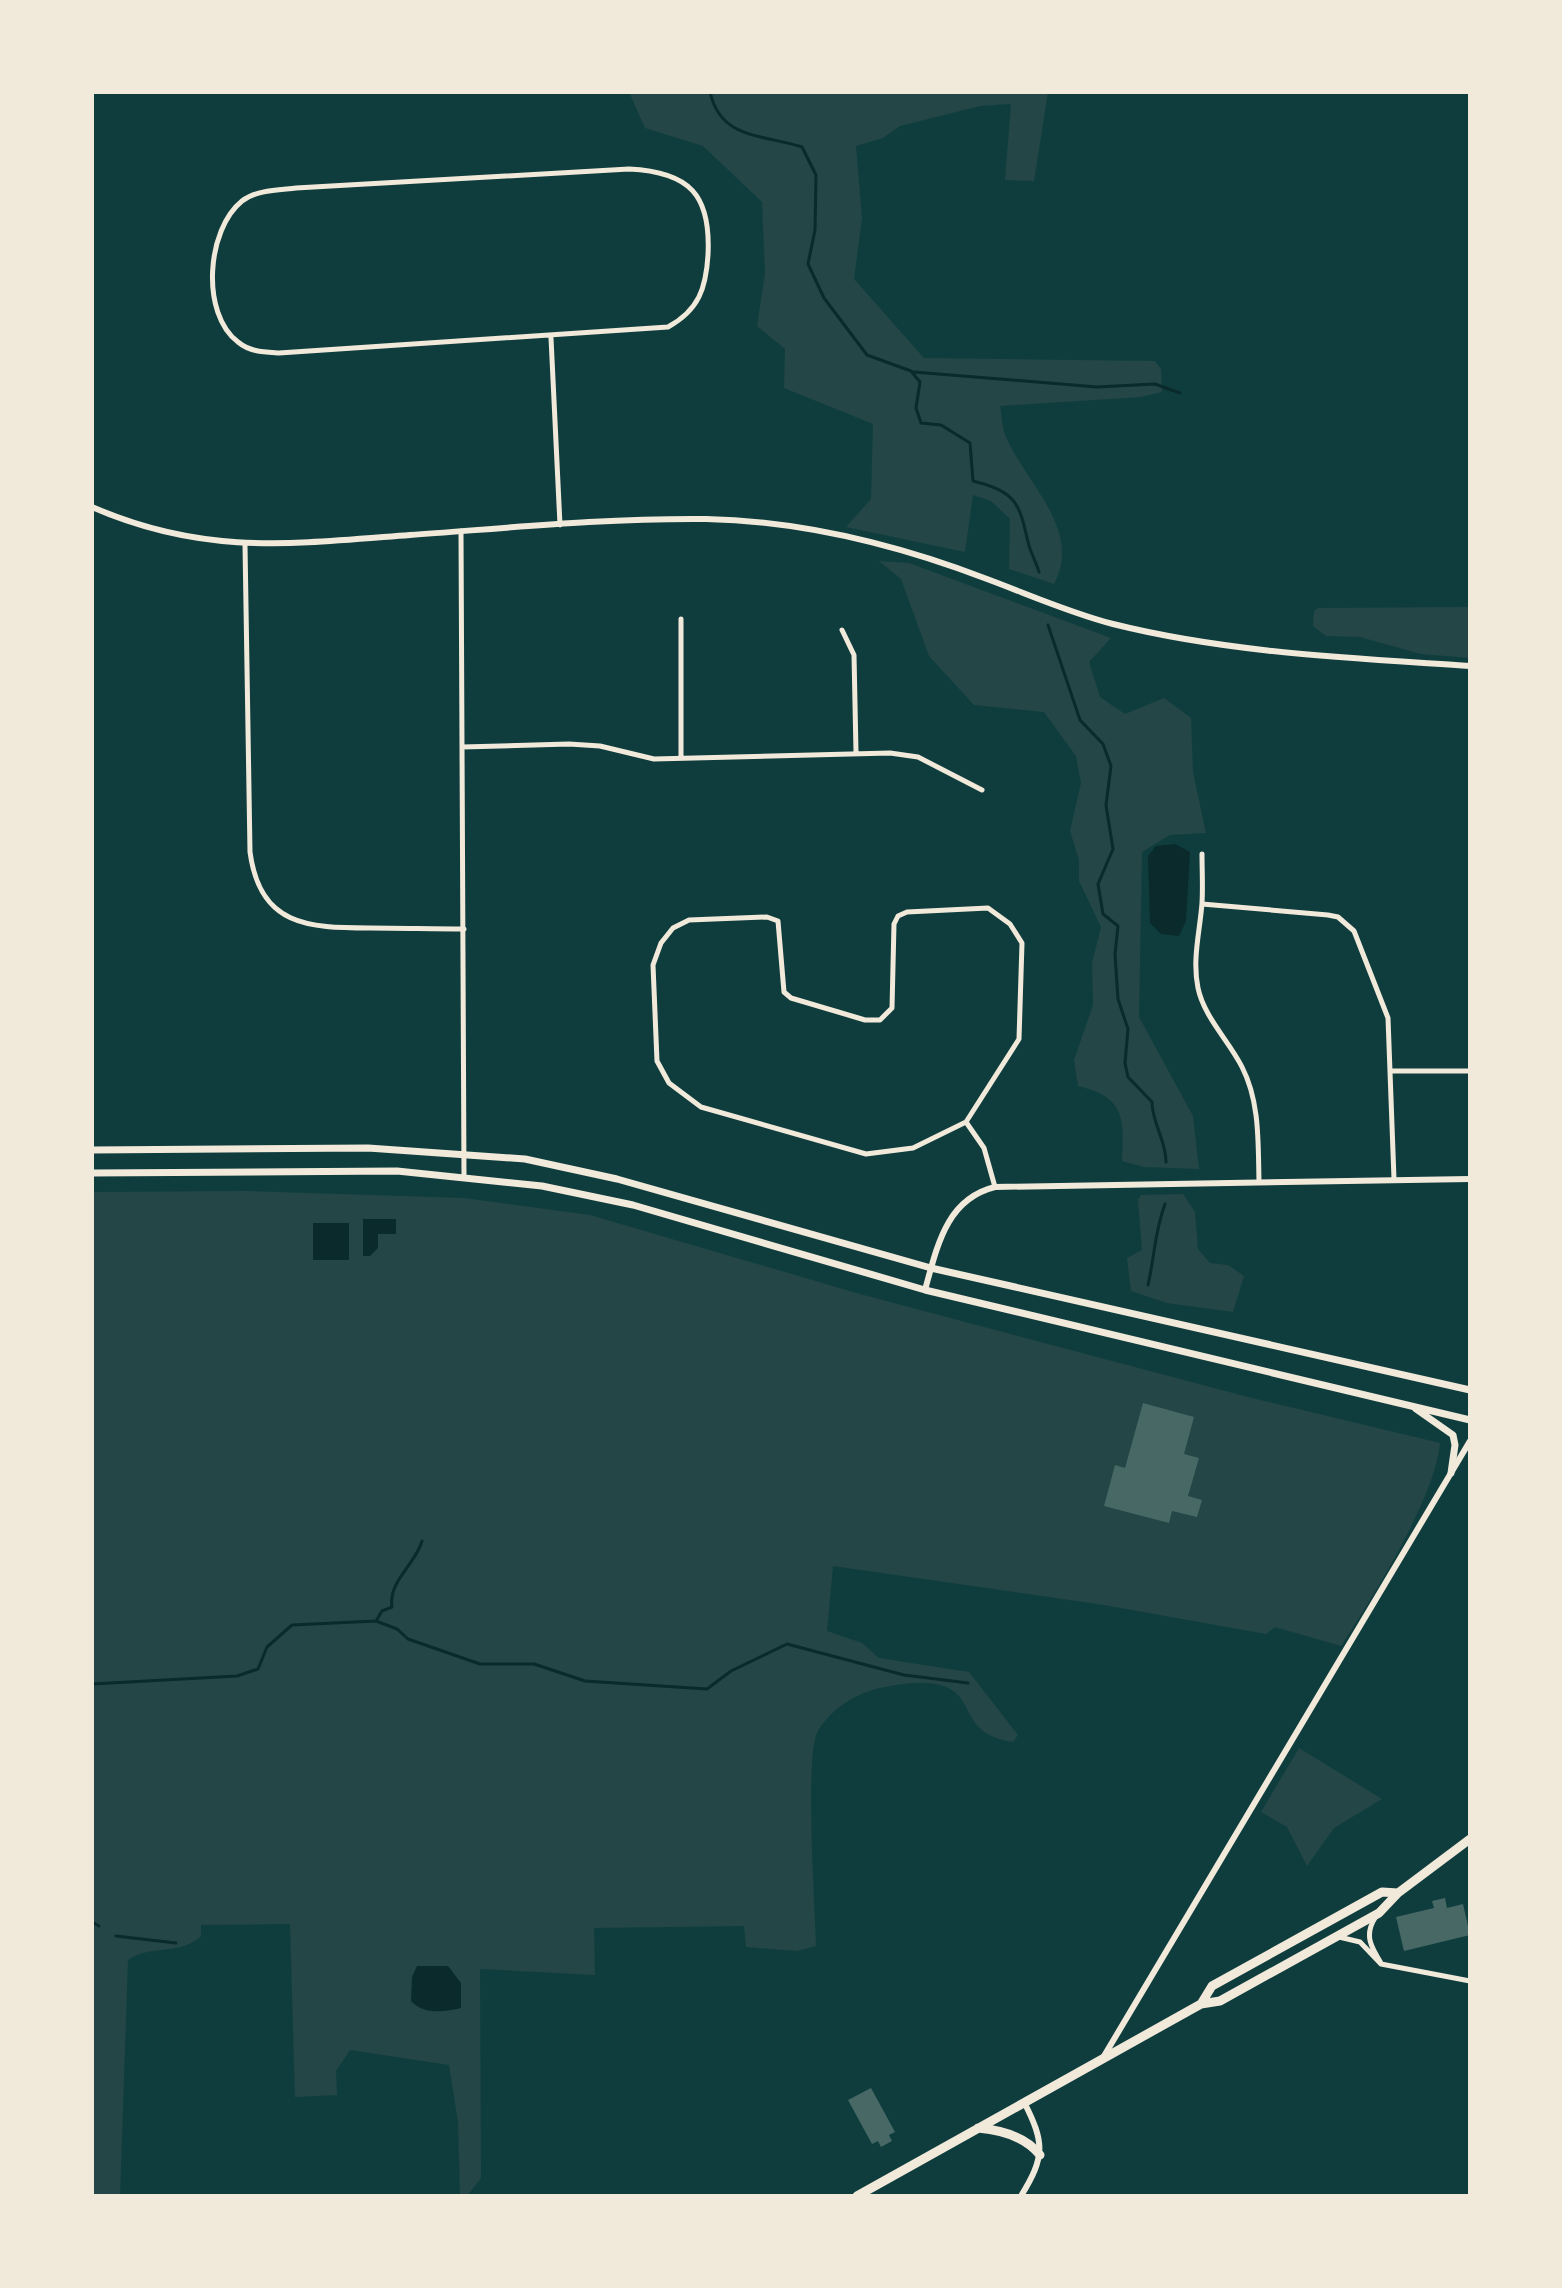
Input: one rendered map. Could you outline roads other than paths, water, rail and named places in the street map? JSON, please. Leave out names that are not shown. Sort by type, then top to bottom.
[{"type":"highway","points":[[857,2196],[1104,2056],[1201,2004],[1220,2001],[1379,1913],[1398,1893],[1470,1839]]},
{"type":"highway","points":[[1201,2004],[1212,1986],[1382,1892],[1398,1893]]},
{"type":"highway","points":[[978,2128],[1014,2136],[1032,2145],[1040,2155]]},
{"type":"main road","points":[[92,1150],[368,1148],[525,1159],[617,1179],[931,1268],[1470,1390]]},
{"type":"main road","points":[[92,1173],[397,1171],[542,1186],[633,1205],[925,1290],[1470,1420]]},
{"type":"main road","points":[[1415,1407],[1453,1435],[1455,1445],[1451,1473]]},
{"type":"street","points":[[629,169],[670,177],[691,189],[702,202],[709,230],[706,280],[693,309],[668,327],[651,331],[551,337],[259,352],[237,342],[218,310],[214,260],[219,236],[234,209],[245,199],[296,188],[629,169]]},
{"type":"street","points":[[551,337],[560,525]]},
{"type":"street","points":[[92,507],[162,533],[245,545],[708,519],[826,532],[923,556],[1067,611],[1159,634],[1211,643],[1470,666]]},
{"type":"street","points":[[461,531],[464,1176]]},
{"type":"street","points":[[245,545],[250,852],[260,889],[282,914],[312,927],[464,929]]},
{"type":"street","points":[[681,619],[681,758]]},
{"type":"street","points":[[842,630],[854,655],[856,752]]},
{"type":"street","points":[[462,747],[569,744],[600,746],[638,757],[681,758],[856,752],[918,757],[982,790]]},
{"type":"street","points":[[1202,854],[1202,904],[1197,934],[1198,988],[1207,1011],[1230,1046],[1249,1086],[1257,1122],[1259,1181]]},
{"type":"street","points":[[1202,904],[1328,915],[1349,925],[1388,1018],[1393,1071],[1394,1179]]},
{"type":"street","points":[[988,908],[1000,915],[1022,943],[1019,1039],[966,1122],[937,1139],[913,1148],[866,1154],[701,1107],[683,1097],[669,1083],[657,1061],[653,965],[661,943],[673,928],[689,920],[767,917],[778,921],[781,934],[784,992],[791,998],[865,1020],[880,1020],[892,1008],[894,924],[898,916],[907,912],[988,908]]},
{"type":"street","points":[[1393,1071],[1470,1071]]},
{"type":"street","points":[[966,1122],[984,1148],[995,1187]]},
{"type":"street","points":[[925,1290],[954,1212],[975,1194],[995,1187],[1470,1179]]},
{"type":"street","points":[[1104,2056],[1470,1441]]},
{"type":"street","points":[[1379,1913],[1369,1927],[1368,1939],[1381,1964]]},
{"type":"street","points":[[1334,1938],[1351,1938],[1360,1942],[1381,1964],[1470,1981]]},
{"type":"street","points":[[1021,2196],[1037,2170],[1040,2155],[1035,2125],[1024,2102]]},
{"type":"waterway","points":[[710,92],[715,108],[733,127],[758,137],[802,147],[816,175],[815,230],[808,264],[824,298],[867,355],[911,371],[920,382],[916,408],[921,423],[941,425],[970,443],[973,481],[998,490],[1013,501],[1022,517],[1039,572]]},
{"type":"waterway","points":[[914,372],[1097,387],[1155,384],[1180,393]]},
{"type":"waterway","points":[[1048,625],[1080,720],[1103,744],[1111,766],[1106,805],[1113,849],[1098,884],[1103,914],[1118,926],[1115,954],[1118,999],[1128,1029],[1125,1063],[1128,1077],[1152,1102],[1166,1162]]},
{"type":"waterway","points":[[1148,1285],[1165,1204]]},
{"type":"waterway","points":[[376,1621],[382,1611],[392,1607],[394,1589],[422,1541]]},
{"type":"waterway","points":[[92,1684],[237,1676],[258,1669],[267,1647],[292,1625],[376,1621],[397,1629],[408,1639],[480,1664],[534,1664],[585,1681],[707,1689],[731,1671],[787,1644],[904,1675],[968,1683]]},
{"type":"waterway","points":[[92,1922],[99,1926]]},
{"type":"waterway","points":[[116,1936],[176,1943]]}]
